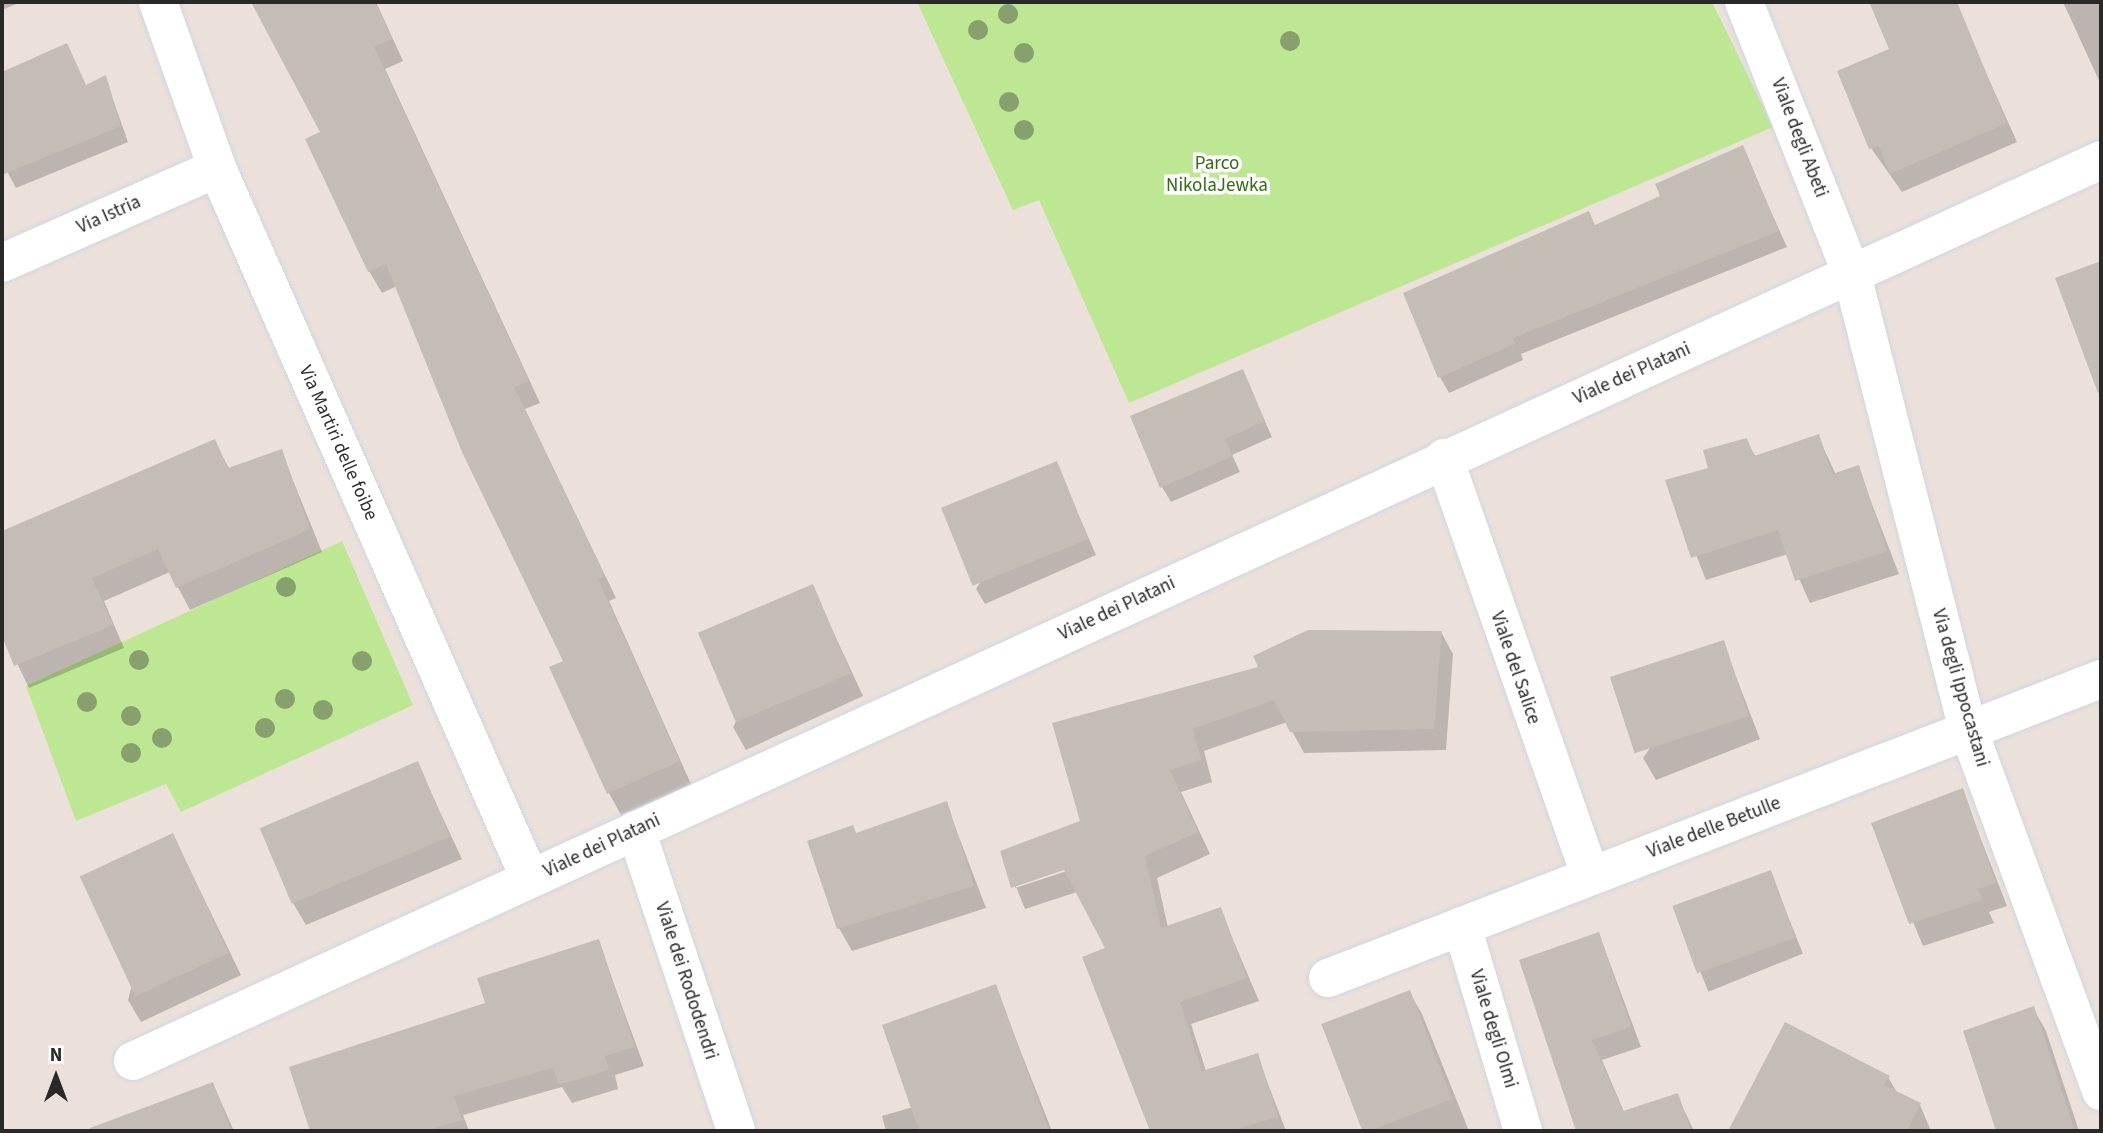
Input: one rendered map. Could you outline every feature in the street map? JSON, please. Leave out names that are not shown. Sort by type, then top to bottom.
[{"type":"street","name":"Via Martiri delle foibe","points":[[158,2],[217,168],[530,879]]},
{"type":"street","name":"Viale degli Abeti","points":[[1744,2],[1852,275]]},
{"type":"street","name":"Viale dei Platani","points":[[134,1061],[1444,458],[2101,160]]},
{"type":"street","name":"Via Istria","points":[[2,263],[217,168]]},
{"type":"street","name":"Via degli Ippocastani","points":[[1852,275],[1968,729],[2101,1091]]},
{"type":"street","name":"Viale del Salice","points":[[1444,458],[1590,876]]},
{"type":"street","name":"Viale delle Betulle","points":[[1328,978],[2101,679]]},
{"type":"street","name":"Viale dei Rododendri","points":[[636,830],[736,1131]]},
{"type":"street","name":"Viale degli Olmi","points":[[1462,926],[1523,1131]]},
{"type":"green space","name":"Parco NikolaJewka","points":[[917,2],[1712,2],[1773,127],[1129,403],[1039,200],[1013,210]]},
{"type":"green space","points":[[342,541],[413,705],[181,812],[166,784],[76,821],[26,686]]},
{"type":"building","points":[[251,2],[375,2],[392,39],[374,47],[529,381],[514,387],[605,576],[598,579],[680,761],[607,794],[549,667],[563,661],[462,452],[386,264],[368,272],[305,139],[320,132]]},
{"type":"building","points":[[1869,2],[1957,2],[2007,123],[1890,174],[1879,146],[1869,149],[1837,71],[1889,49]]},
{"type":"building","points":[[67,43],[86,85],[106,75],[121,126],[2,175],[2,72]]},
{"type":"building","points":[[1743,145],[1779,231],[1513,338],[1515,344],[1438,378],[1403,293],[1589,211],[1595,225],[1660,196],[1655,184]]},
{"type":"building","points":[[2101,261],[2101,392],[2098,393],[2055,278]]},
{"type":"building","points":[[1243,369],[1265,421],[1225,439],[1233,456],[1160,488],[1130,416]]},
{"type":"building","points":[[1819,434],[1832,474],[1859,465],[1887,551],[1795,581],[1778,530],[1691,558],[1665,480],[1708,468],[1703,450],[1747,438],[1754,456]]},
{"type":"building","points":[[215,439],[228,468],[282,449],[310,529],[176,588],[158,549],[92,578],[113,625],[14,666],[2,636],[2,531]]},
{"type":"building","points":[[1057,461],[1088,539],[973,586],[941,508]]},
{"type":"building","points":[[813,584],[851,673],[736,722],[698,633]]},
{"type":"building","points":[[1308,630],[1442,631],[1434,729],[1290,732],[1274,700],[1193,729],[1201,760],[1170,770],[1198,832],[1145,856],[1161,928],[1221,907],[1247,978],[1180,1002],[1202,1071],[1258,1053],[1278,1117],[1231,1131],[1150,1131],[1082,957],[1105,948],[1064,870],[1011,888],[1000,851],[1080,821],[1052,723],[1258,667],[1253,656]]},
{"type":"building","points":[[1724,640],[1749,716],[1635,753],[1610,677]]},
{"type":"building","points":[[418,761],[450,836],[292,904],[260,828]]},
{"type":"building","points":[[1963,788],[1996,883],[1978,889],[1982,900],[1909,924],[1871,823]]},
{"type":"building","points":[[947,801],[974,886],[837,929],[807,841],[853,825],[856,833]]},
{"type":"building","points":[[173,833],[229,953],[135,996],[80,877]]},
{"type":"building","points":[[1771,870],[1796,938],[1697,974],[1672,906]]},
{"type":"building","points":[[1599,932],[1631,1027],[1592,1040],[1623,1111],[1678,1093],[1691,1131],[1576,1131],[1519,960]]},
{"type":"building","points":[[599,939],[635,1047],[605,1056],[609,1070],[559,1085],[553,1068],[454,1096],[462,1120],[426,1131],[310,1131],[289,1067],[485,1003],[477,978]]},
{"type":"building","points":[[996,984],[1049,1131],[919,1131],[882,1025]]},
{"type":"building","points":[[1410,990],[1452,1099],[1369,1131],[1362,1131],[1321,1024]]},
{"type":"building","points":[[2034,1006],[2075,1131],[1996,1131],[1963,1031]]},
{"type":"building","points":[[1785,1022],[1890,1076],[1884,1085],[1921,1103],[1907,1131],[1728,1131]]},
{"type":"building","points":[[213,1082],[231,1131],[91,1131],[90,1128]]}]
